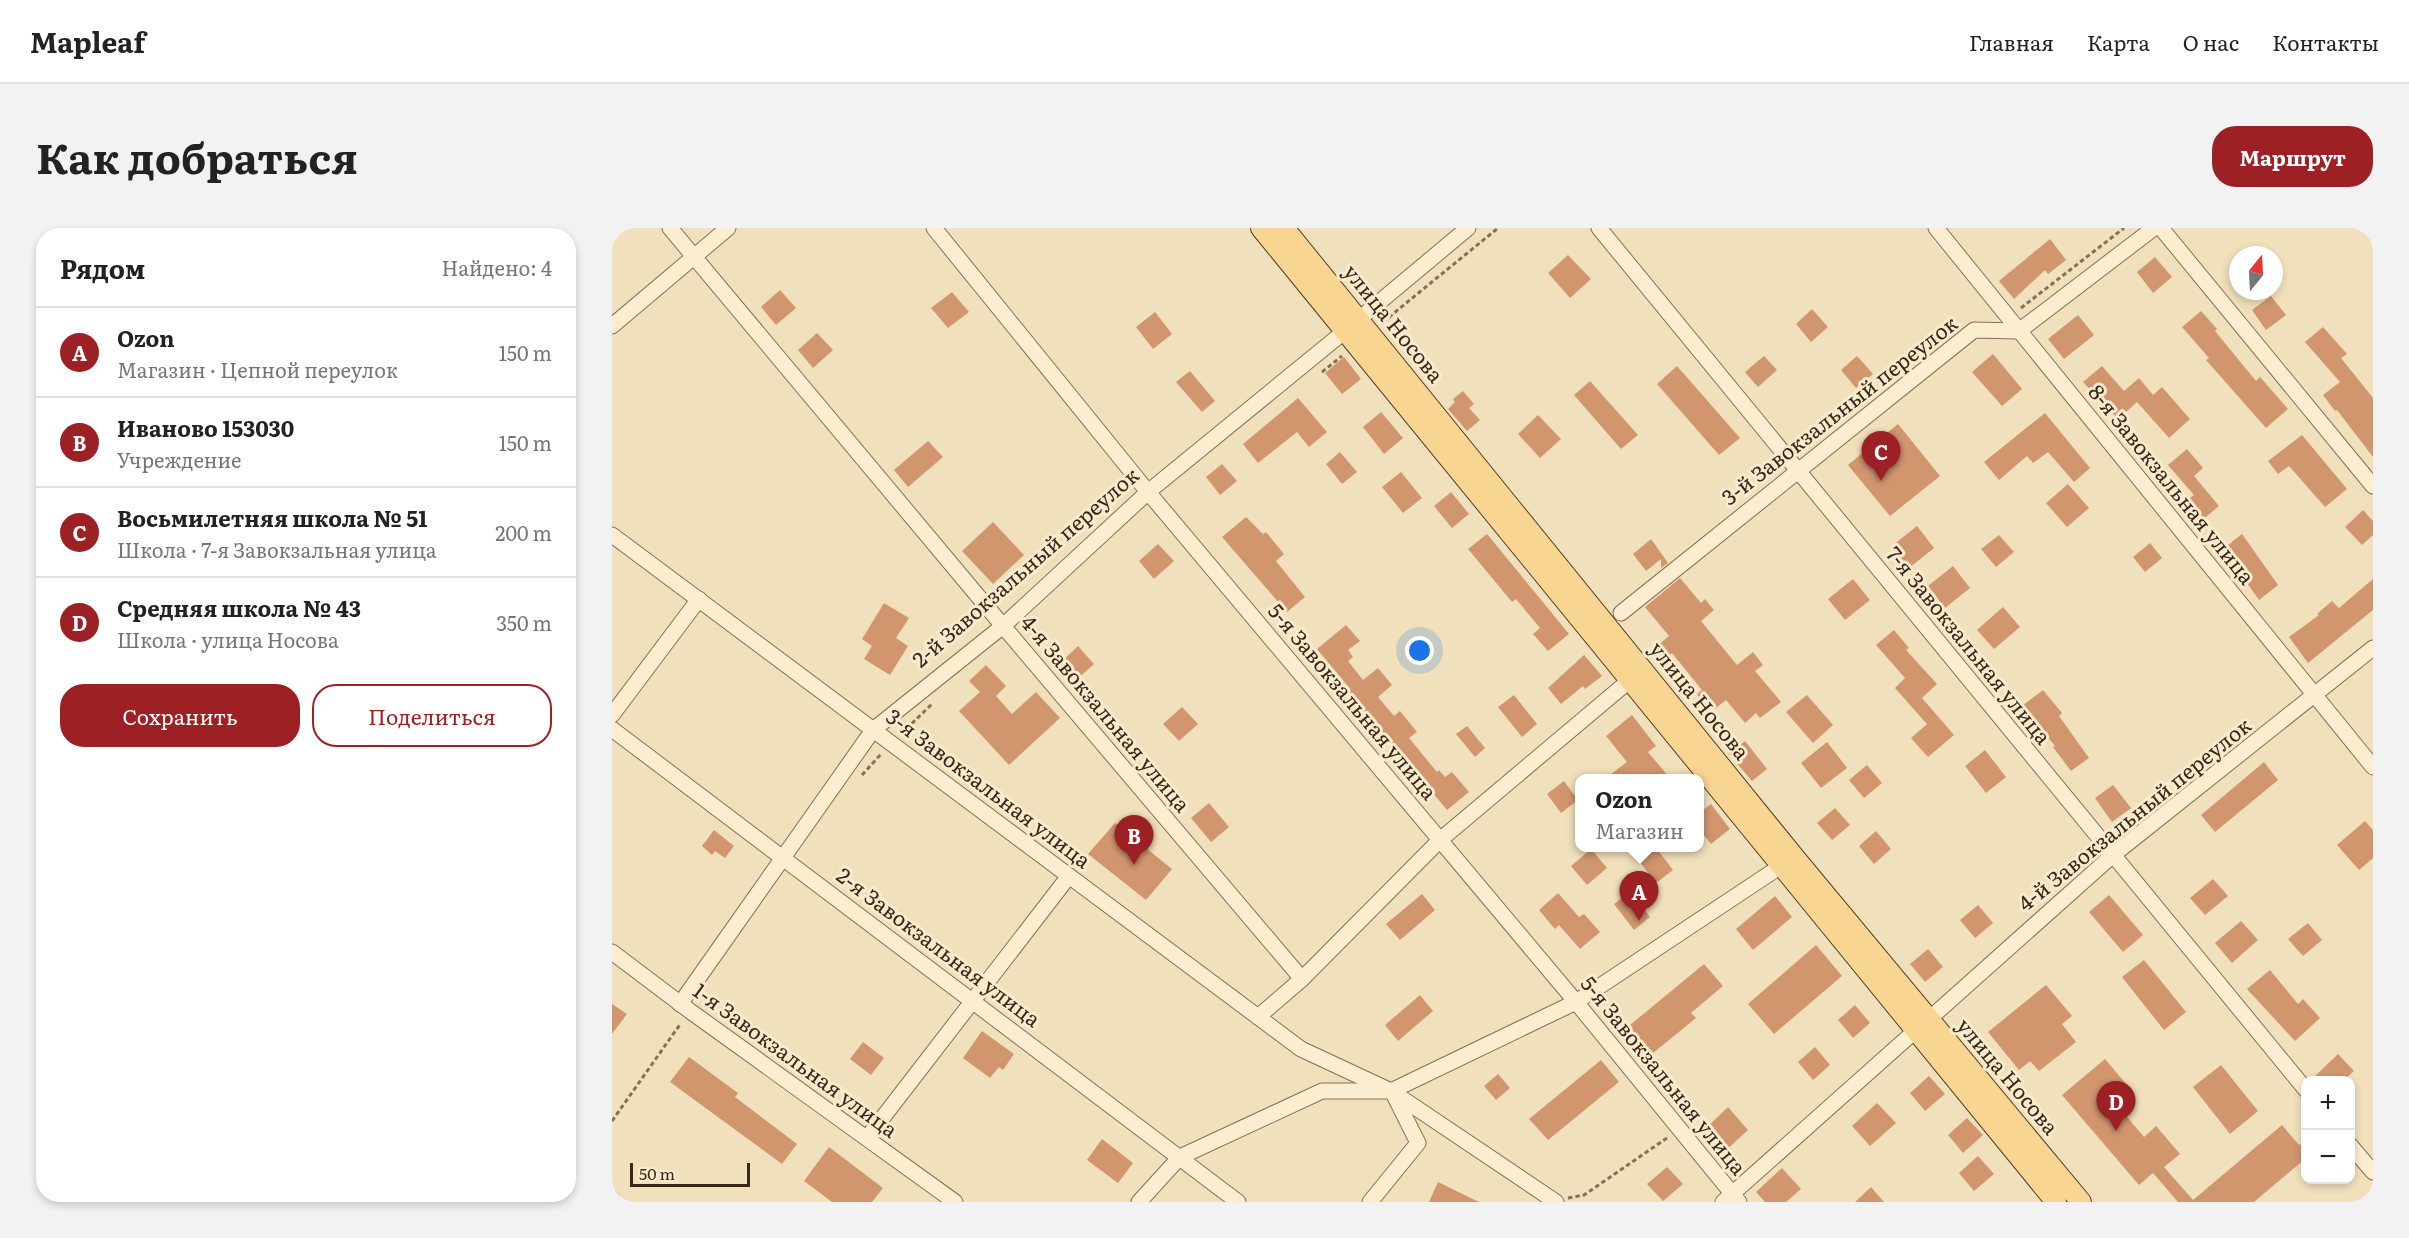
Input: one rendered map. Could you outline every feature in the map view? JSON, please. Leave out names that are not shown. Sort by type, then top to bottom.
[{"type":"main road","name":"улица Носова","points":[[1261,228],[1352,325]]},
{"type":"main road","name":"улица Носова","points":[[1284,228],[1352,325],[1921,1025],[2056,1202]]},
{"type":"main road","name":"улица Носова","points":[[1921,1025],[2081,1202]]},
{"type":"street","name":"4-я Завокзальная улица","points":[[670,228],[1302,979]]},
{"type":"street","points":[[612,326],[728,228]]},
{"type":"street","name":"5-я Завокзальная улица","points":[[934,228],[1149,492],[1576,1002],[1680,1130],[1732,1200]]},
{"type":"street","name":"2-й Завокзальный переулок","points":[[685,1007],[783,858],[873,730],[1003,626],[1149,492],[1468,228]]},
{"type":"street","name":"7-я Завокзальная улица","points":[[1599,228],[2301,1084]]},
{"type":"street","name":"8-я Завокзальная улица","points":[[1936,228],[2373,767]]},
{"type":"street","points":[[2019,331],[2154,228]]},
{"type":"street","points":[[2161,228],[2373,486]]},
{"type":"street","name":"3-й Завокзальный переулок","points":[[1621,613],[1974,330],[2019,331]]},
{"type":"street","name":"3-я Завокзальная улица","points":[[612,534],[1301,1049],[1391,1091],[1555,1201]]},
{"type":"street","points":[[612,715],[699,599]]},
{"type":"street","name":"4-й Завокзальный переулок","points":[[1732,1200],[1921,1025],[2113,855],[2373,648]]},
{"type":"street","points":[[1258,1017],[1302,979],[1440,840],[1636,675]]},
{"type":"street","name":"2-я Завокзальная улица","points":[[612,729],[1238,1202]]},
{"type":"street","points":[[1139,1202],[1180,1156],[1322,1091],[1391,1091],[1576,1002],[1788,862]]},
{"type":"street","points":[[867,1138],[1069,876]]},
{"type":"street","name":"1-я Завокзальная улица","points":[[612,952],[956,1202]]},
{"type":"street","points":[[1370,1202],[1418,1143],[1391,1091]]},
{"type":"street","points":[[2355,1150],[2373,1172]]},
{"type":"path","points":[[1383,322],[1498,228]]},
{"type":"path","points":[[2008,318],[2124,228]]},
{"type":"path","points":[[1321,372],[1348,351]]},
{"type":"path","points":[[862,775],[891,743],[941,696]]},
{"type":"path","points":[[612,1121],[685,1007]]},
{"type":"path","points":[[1555,1201],[1584,1195],[1680,1130]]},
{"type":"building","points":[[2050,239],[2066,260],[2048,274],[2045,270],[2014,299],[1999,281]]},
{"type":"building","points":[[1568,255],[1591,279],[1570,298],[1548,273]]},
{"type":"building","points":[[2155,257],[2172,277],[2153,293],[2137,272]]},
{"type":"building","points":[[780,290],[796,308],[776,325],[761,307]]},
{"type":"building","points":[[952,292],[969,312],[948,328],[931,308]]},
{"type":"building","points":[[2266,300],[2274,300],[2286,315],[2266,330],[2252,310]]},
{"type":"building","points":[[1812,309],[1828,327],[1811,342],[1796,324]]},
{"type":"building","points":[[2201,311],[2256,381],[2260,377],[2288,409],[2266,428],[2206,360],[2209,358],[2182,327]]},
{"type":"building","points":[[1155,312],[1172,334],[1153,349],[1136,327]]},
{"type":"building","points":[[2078,315],[2094,335],[2064,359],[2048,339]]},
{"type":"building","points":[[2323,327],[2347,354],[2341,358],[2373,398],[2373,457],[2323,395],[2340,382],[2305,342]]},
{"type":"building","points":[[817,333],[833,350],[813,368],[798,350]]},
{"type":"building","points":[[1993,354],[2022,389],[2002,406],[1972,372]]},
{"type":"building","points":[[1764,356],[1777,370],[1758,387],[1745,372]]},
{"type":"building","points":[[1857,356],[1873,374],[1856,388],[1841,370]]},
{"type":"building","points":[[1344,357],[1361,379],[1342,394],[1325,373]]},
{"type":"building","points":[[1677,366],[1740,438],[1719,455],[1657,384]]},
{"type":"building","points":[[2102,366],[2124,391],[2139,378],[2153,395],[2162,387],[2190,419],[2169,438],[2137,402],[2118,419],[2083,382]]},
{"type":"building","points":[[1190,371],[1215,401],[1202,412],[1176,382]]},
{"type":"building","points":[[1590,381],[1638,435],[1621,449],[1574,395]]},
{"type":"building","points":[[1463,391],[1474,404],[1469,408],[1480,420],[1467,431],[1448,409],[1455,402],[1453,399]]},
{"type":"building","points":[[1298,398],[1327,432],[1309,447],[1297,432],[1258,463],[1243,444]]},
{"type":"building","points":[[1381,412],[1403,438],[1384,454],[1363,427]]},
{"type":"building","points":[[2045,413],[2090,468],[2074,482],[2048,452],[2033,463],[2027,456],[1999,480],[1984,462]]},
{"type":"building","points":[[1538,415],[1561,439],[1540,458],[1518,434]]},
{"type":"building","points":[[1898,424],[1940,476],[1890,516],[1848,465]]},
{"type":"building","points":[[2302,435],[2347,489],[2325,507],[2289,466],[2278,474],[2268,461]]},
{"type":"building","points":[[928,441],[943,457],[908,487],[894,470]]},
{"type":"building","points":[[2187,449],[2203,468],[2194,476],[2219,506],[2200,522],[2184,503],[2194,495],[2168,465]]},
{"type":"building","points":[[1340,452],[1357,472],[1342,484],[1326,464]]},
{"type":"building","points":[[1222,464],[1237,481],[1220,495],[1206,477]]},
{"type":"building","points":[[1401,472],[1422,498],[1403,513],[1382,487]]},
{"type":"building","points":[[2068,484],[2089,508],[2067,527],[2046,503]]},
{"type":"building","points":[[1451,492],[1469,514],[1452,528],[1434,506]]},
{"type":"building","points":[[2363,510],[2373,521],[2373,535],[2362,545],[2345,527]]},
{"type":"building","points":[[1246,517],[1263,534],[1266,532],[1284,554],[1276,561],[1305,597],[1287,612],[1222,537]]},
{"type":"building","points":[[993,522],[1024,555],[993,584],[962,551]]},
{"type":"building","points":[[1917,526],[1934,548],[1909,568],[1892,546]]},
{"type":"building","points":[[1487,534],[1569,634],[1548,651],[1533,634],[1540,628],[1516,599],[1512,602],[1468,549]]},
{"type":"building","points":[[2242,534],[2278,585],[2259,600],[2223,549]]},
{"type":"building","points":[[1999,535],[2014,552],[1996,567],[1981,549]]},
{"type":"building","points":[[1651,539],[1668,563],[1661,568],[1661,559],[1646,571],[1633,554]]},
{"type":"building","points":[[2150,543],[2162,558],[2145,572],[2133,557]]},
{"type":"building","points":[[1158,544],[1174,561],[1154,579],[1139,561]]},
{"type":"building","points":[[1953,566],[1970,588],[1945,608],[1928,586]]},
{"type":"building","points":[[1680,578],[1701,603],[1705,599],[1714,610],[1701,621],[1737,665],[1753,652],[1763,665],[1755,671],[1781,702],[1760,718],[1756,713],[1745,723],[1726,700],[1711,712],[1697,694],[1702,690],[1672,653],[1667,658],[1657,646],[1669,636],[1645,607]]},
{"type":"building","points":[[1853,579],[1870,600],[1845,620],[1828,599]]},
{"type":"building","points":[[2373,579],[2373,610],[2308,663],[2289,637],[2319,615],[2317,614],[2332,601],[2339,608]]},
{"type":"building","points":[[884,603],[909,618],[896,638],[908,646],[890,675],[864,659],[872,646],[862,639]]},
{"type":"building","points":[[2003,607],[2020,627],[1994,649],[1977,630]]},
{"type":"building","points":[[1346,625],[1360,641],[1348,650],[1353,657],[1348,661],[1363,680],[1378,668],[1392,685],[1378,697],[1394,716],[1400,711],[1417,732],[1409,738],[1437,772],[1439,770],[1445,777],[1452,772],[1469,792],[1447,810],[1413,769],[1411,771],[1348,692],[1351,690],[1317,649]]},
{"type":"building","points":[[1894,630],[1909,648],[1906,650],[1937,684],[1922,698],[1954,735],[1928,757],[1911,738],[1927,724],[1895,688],[1905,678],[1876,645]]},
{"type":"building","points":[[1078,646],[1094,664],[1075,681],[1059,664]]},
{"type":"building","points":[[1584,655],[1602,676],[1585,689],[1583,686],[1561,704],[1548,688]]},
{"type":"building","points":[[986,665],[1006,686],[996,696],[1012,714],[1036,692],[1060,718],[1009,765],[959,711],[980,692],[969,681]]},
{"type":"building","points":[[2043,690],[2062,713],[2059,716],[2089,758],[2071,771],[2053,747],[2055,746],[2022,706]]},
{"type":"building","points":[[1514,695],[1537,724],[1522,737],[1498,707]]},
{"type":"building","points":[[1807,695],[1833,725],[1813,743],[1786,712]]},
{"type":"building","points":[[1182,707],[1198,724],[1179,741],[1163,724]]},
{"type":"building","points":[[1632,715],[1656,746],[1648,752],[1667,774],[1611,774],[1627,762],[1606,736]]},
{"type":"building","points":[[1467,726],[1485,748],[1475,757],[1456,734]]},
{"type":"building","points":[[1745,741],[1767,769],[1752,781],[1729,754]]},
{"type":"building","points":[[1827,742],[1847,768],[1821,788],[1801,763]]},
{"type":"building","points":[[1985,750],[2006,777],[1986,793],[1965,766]]},
{"type":"building","points":[[2264,762],[2278,780],[2215,832],[2201,815]]},
{"type":"building","points":[[1867,765],[1882,783],[1864,798],[1849,780]]},
{"type":"building","points":[[1564,781],[1575,796],[1575,802],[1561,813],[1547,794]]},
{"type":"building","points":[[2113,785],[2131,808],[2112,822],[2095,798]]},
{"type":"building","points":[[1209,803],[1229,827],[1211,842],[1191,818]]},
{"type":"building","points":[[1711,804],[1730,829],[1711,844],[1704,835],[1704,809]]},
{"type":"building","points":[[1835,808],[1850,825],[1832,840],[1817,823]]},
{"type":"building","points":[[2365,821],[2373,830],[2373,858],[2359,870],[2337,845]]},
{"type":"building","points":[[1115,823],[1172,869],[1146,900],[1088,854]]},
{"type":"building","points":[[714,830],[734,846],[725,858],[715,851],[712,855],[702,846]]},
{"type":"building","points":[[1876,831],[1891,849],[1874,864],[1859,846]]},
{"type":"building","points":[[1587,852],[1594,852],[1607,868],[1587,885],[1571,866]]},
{"type":"building","points":[[1643,852],[1659,852],[1673,870],[1656,883],[1636,857]]},
{"type":"building","points":[[2213,879],[2228,896],[2205,915],[2190,898]]},
{"type":"building","points":[[1631,891],[1650,917],[1634,930],[1614,904]]},
{"type":"building","points":[[1558,893],[1579,917],[1584,914],[1600,932],[1580,949],[1559,925],[1555,929],[1539,910]]},
{"type":"building","points":[[1422,894],[1435,910],[1400,940],[1386,924]]},
{"type":"building","points":[[2109,895],[2143,935],[2123,952],[2089,912]]},
{"type":"building","points":[[1775,896],[1792,917],[1753,950],[1736,929]]},
{"type":"building","points":[[1978,905],[1993,923],[1975,938],[1960,920]]},
{"type":"building","points":[[2241,921],[2258,940],[2232,963],[2215,943]]},
{"type":"building","points":[[2308,923],[2322,940],[2303,956],[2288,939]]},
{"type":"building","points":[[1816,945],[1842,976],[1774,1034],[1748,1004]]},
{"type":"building","points":[[1928,949],[1943,967],[1925,982],[1910,964]]},
{"type":"building","points":[[2144,960],[2186,1012],[2164,1030],[2122,977]]},
{"type":"building","points":[[1704,964],[1723,986],[1691,1013],[1696,1018],[1647,1058],[1624,1030]]},
{"type":"building","points":[[2270,970],[2298,1004],[2303,999],[2320,1018],[2295,1041],[2247,989]]},
{"type":"building","points":[[2046,985],[2072,1016],[2062,1024],[2076,1042],[2039,1071],[2030,1061],[2019,1070],[1988,1032]]},
{"type":"building","points":[[1420,995],[1433,1011],[1398,1041],[1385,1025]]},
{"type":"building","points":[[612,1004],[627,1014],[612,1034]]},
{"type":"building","points":[[1855,1005],[1870,1023],[1853,1038],[1838,1020]]},
{"type":"building","points":[[982,1031],[1014,1054],[1003,1070],[999,1067],[990,1078],[963,1058]]},
{"type":"building","points":[[863,1042],[884,1058],[871,1075],[850,1059]]},
{"type":"building","points":[[1815,1047],[1830,1065],[1813,1080],[1798,1062]]},
{"type":"building","points":[[2338,1054],[2354,1071],[2348,1076],[2315,1076]]},
{"type":"building","points":[[689,1057],[738,1093],[735,1097],[797,1144],[782,1164],[670,1082]]},
{"type":"building","points":[[2105,1059],[2127,1085],[2111,1098],[2144,1137],[2156,1126],[2180,1154],[2164,1167],[2193,1200],[2282,1125],[2299,1145],[2301,1144],[2301,1162],[2254,1202],[2178,1202],[2153,1173],[2139,1185],[2062,1095]]},
{"type":"building","points":[[1601,1060],[1619,1082],[1548,1140],[1529,1119]]},
{"type":"building","points":[[2221,1065],[2258,1111],[2230,1134],[2193,1087]]},
{"type":"building","points":[[1498,1074],[1510,1088],[1496,1100],[1484,1086]]},
{"type":"building","points":[[1929,1076],[1945,1094],[1925,1111],[1910,1093]]},
{"type":"building","points":[[1877,1103],[1896,1123],[1870,1146],[1852,1126]]},
{"type":"building","points":[[1728,1107],[1748,1130],[1724,1152],[1704,1130]]},
{"type":"building","points":[[1967,1118],[1983,1135],[1963,1153],[1948,1135]]},
{"type":"building","points":[[1102,1139],[1133,1163],[1118,1183],[1087,1160]]},
{"type":"building","points":[[829,1147],[883,1188],[872,1202],[832,1202],[804,1181]]},
{"type":"building","points":[[1978,1156],[1994,1174],[1974,1191],[1959,1173]]},
{"type":"building","points":[[1667,1167],[1683,1184],[1663,1201],[1647,1184]]},
{"type":"building","points":[[1782,1168],[1801,1189],[1786,1202],[1765,1202],[1756,1192]]},
{"type":"building","points":[[1438,1182],[1479,1202],[1429,1202]]},
{"type":"building","points":[[1871,1187],[1884,1202],[1855,1202]]},
{"type":"railway","points":[[612,1192],[620,1202]]},
{"type":"place","name":"Восьмилетняя школа № 51","points":[[1881,481]]},
{"type":"place","name":"Иваново 153030","points":[[1134,865]]},
{"type":"place","name":"Ozon","points":[[1639,921]]},
{"type":"place","name":"Средняя школа № 43","points":[[2116,1131]]}]
